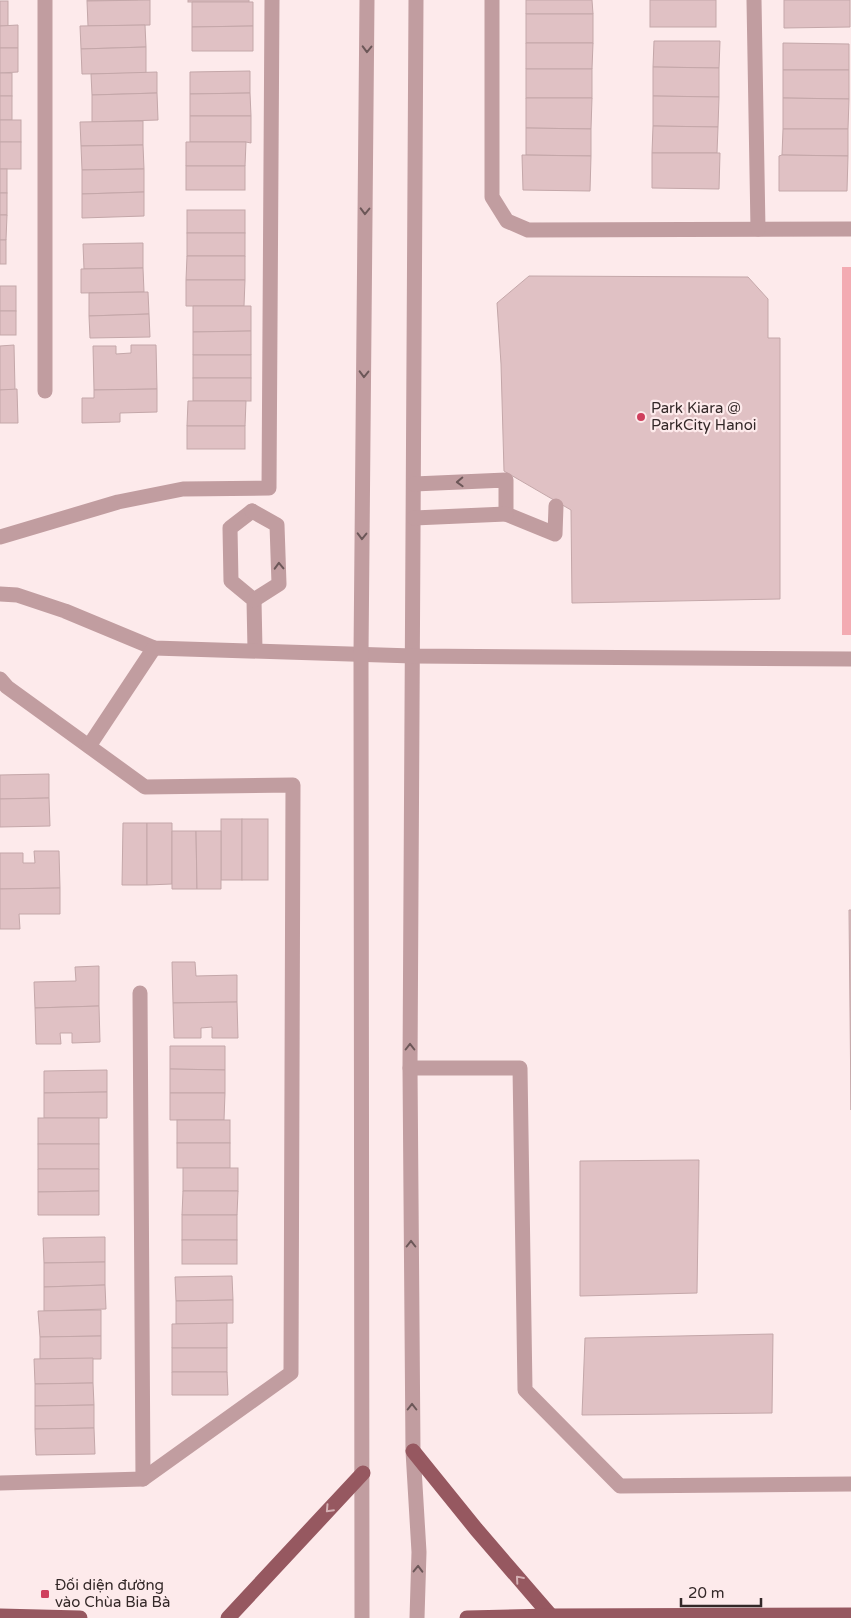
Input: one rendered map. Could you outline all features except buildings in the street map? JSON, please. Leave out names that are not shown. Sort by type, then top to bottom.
[{"type":"main road","points":[[413,1451],[476,1529],[551,1616]]},
{"type":"main road","points":[[228,1618],[363,1473]]},
{"type":"main road","points":[[467,1618],[851,1615]]},
{"type":"main road","points":[[0,1616],[80,1618]]},
{"type":"street","points":[[45,0],[45,392]]},
{"type":"street","points":[[0,537],[118,502],[183,489],[269,488],[272,0]]},
{"type":"street","points":[[362,1618],[361,654],[367,0]]},
{"type":"street","points":[[416,0],[410,1068],[413,1451],[419,1552],[417,1618]]},
{"type":"street","points":[[492,0],[492,197],[507,221],[528,230],[851,229]]},
{"type":"street","points":[[754,0],[758,229]]},
{"type":"street","points":[[414,484],[506,480],[506,514]]},
{"type":"street","points":[[251,488],[252,511]]},
{"type":"street","points":[[414,518],[506,514],[555,534],[556,506]]},
{"type":"street","points":[[252,511],[277,524],[279,584],[254,600]]},
{"type":"street","points":[[252,511],[230,528],[230,581],[254,600]]},
{"type":"street","points":[[0,594],[17,595],[65,611],[154,648],[413,656],[851,659]]},
{"type":"street","points":[[254,600],[254,650]]},
{"type":"street","points":[[89,746],[154,648]]},
{"type":"street","points":[[0,679],[7,687],[146,787],[293,785],[291,1374],[143,1479],[0,1483]]},
{"type":"street","points":[[140,993],[143,1479]]},
{"type":"street","points":[[410,1068],[520,1068],[525,1390],[620,1486],[851,1484]]},
{"type":"shaded area","points":[[842,267],[851,267],[851,635],[842,635]]},
{"type":"place","name":"Park Kiara @ ParkCity Hanoi","points":[[641,417]]},
{"type":"place","name":"Đối diện đường vào Chùa Bia Bà","points":[[45,1594]]}]
